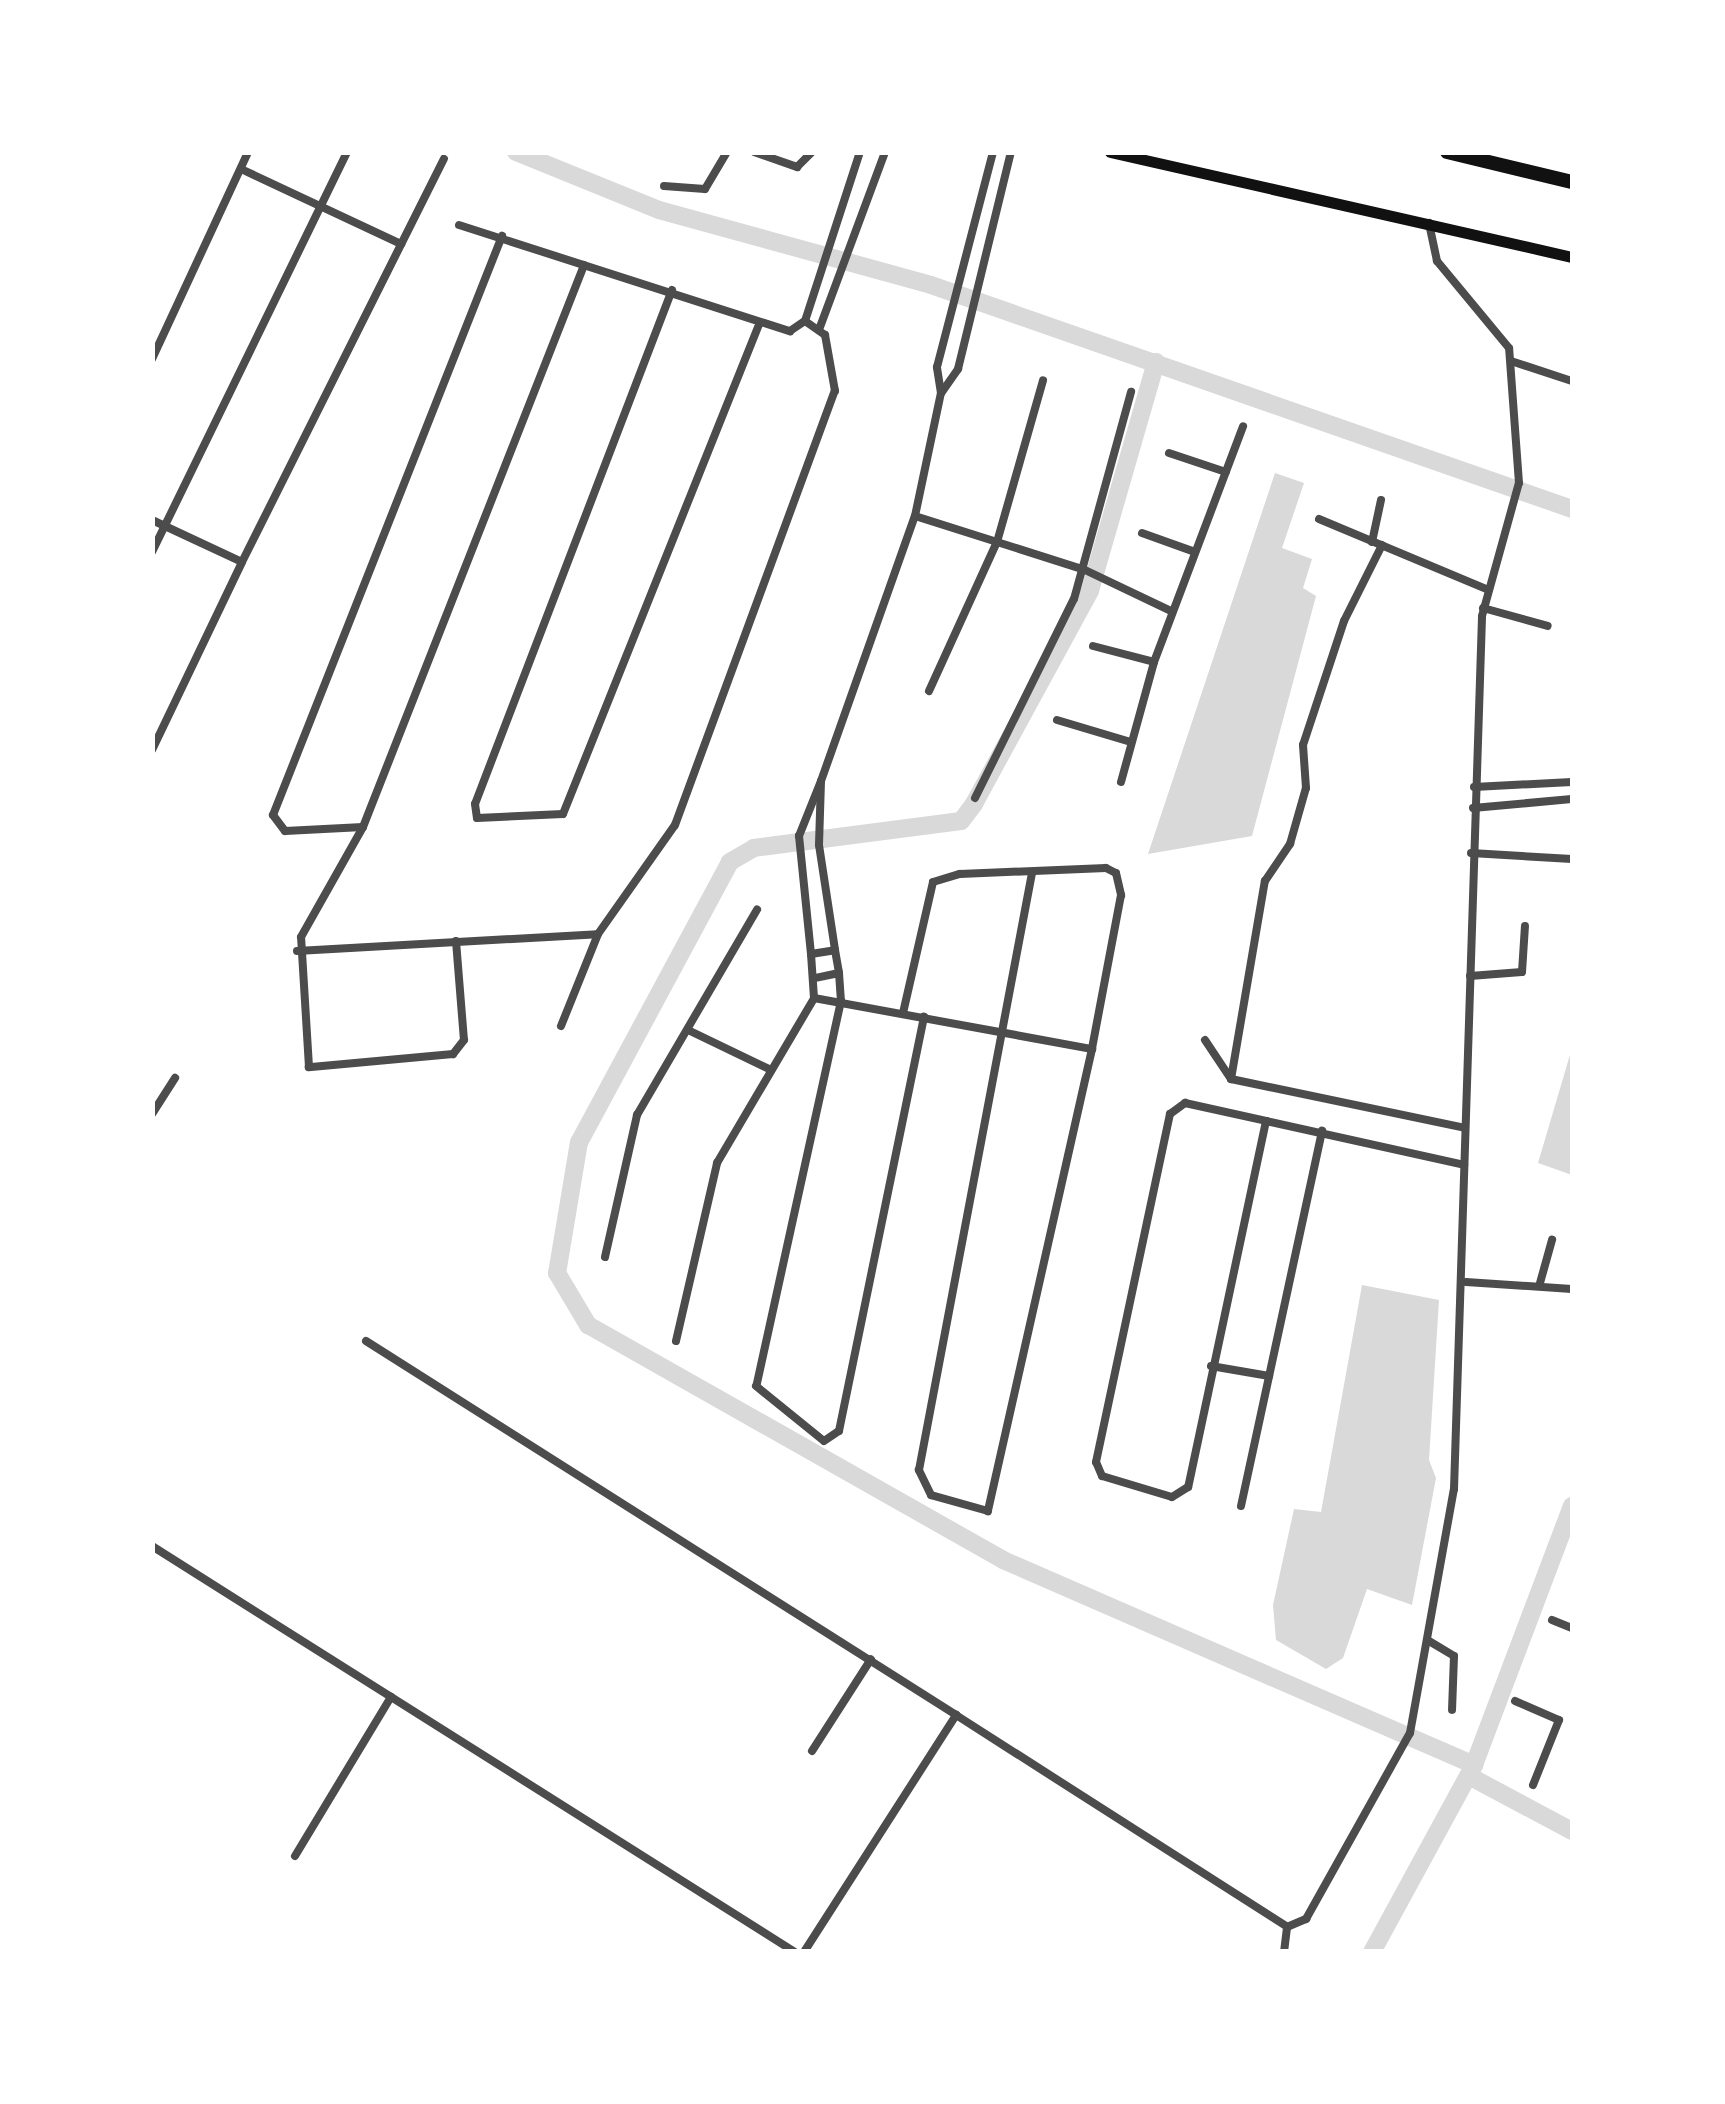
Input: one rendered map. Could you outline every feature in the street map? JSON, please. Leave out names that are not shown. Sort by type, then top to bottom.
[{"type":"highway","points":[[1447,152],[1572,182]]},
{"type":"main road","points":[[1110,152],[1572,258]]},
{"type":"street","points":[[152,359],[248,152]]},
{"type":"street","points":[[152,552],[347,152]]},
{"type":"street","points":[[664,186],[705,188],[726,152]]},
{"type":"street","points":[[754,152],[797,167],[812,152]]},
{"type":"street","points":[[459,225],[672,290],[758,327],[790,331],[805,321],[816,271],[860,152]]},
{"type":"street","points":[[561,1026],[598,934],[675,825],[834,391],[820,326],[841,279],[885,152]]},
{"type":"street","points":[[941,393],[937,367],[993,152]]},
{"type":"street","points":[[676,1341],[717,1162],[814,998],[799,848],[915,516],[941,393],[979,294],[1011,152]]},
{"type":"street","points":[[152,750],[444,158]]},
{"type":"street","points":[[241,169],[401,244]]},
{"type":"street","points":[[1288,1927],[1306,1919],[1410,1733],[1452,1504],[1466,1282],[1464,1166],[1471,853],[1483,608],[1519,484],[1511,361],[1495,321],[1430,250],[1429,223]]},
{"type":"street","points":[[363,827],[285,832],[273,815],[502,236]]},
{"type":"street","points":[[456,942],[464,1040],[453,1054],[317,1071],[304,1060],[297,951],[363,827],[584,264]]},
{"type":"street","points":[[672,290],[477,818],[563,814],[758,327]]},
{"type":"street","points":[[805,321],[820,326]]},
{"type":"street","points":[[1511,361],[1572,381]]},
{"type":"street","points":[[930,692],[997,542],[1044,380]]},
{"type":"street","points":[[975,798],[1088,571],[1131,392]]},
{"type":"street","points":[[1121,782],[1171,611],[1244,426]]},
{"type":"street","points":[[1169,453],[1226,472]]},
{"type":"street","points":[[1231,1080],[1264,881],[1290,844],[1306,788],[1303,746],[1344,621],[1377,544],[1381,500]]},
{"type":"street","points":[[915,516],[1088,571],[1171,611]]},
{"type":"street","points":[[1319,519],[1486,589]]},
{"type":"street","points":[[152,520],[242,562]]},
{"type":"street","points":[[1142,532],[1195,552]]},
{"type":"street","points":[[1483,608],[1548,626]]},
{"type":"street","points":[[1092,646],[1154,662]]},
{"type":"street","points":[[1057,720],[1130,742]]},
{"type":"street","points":[[821,781],[819,845],[841,1001],[756,1386],[824,1441],[839,1432],[924,1017]]},
{"type":"street","points":[[1474,787],[1572,782]]},
{"type":"street","points":[[1474,808],[1572,800]]},
{"type":"street","points":[[1471,853],[1572,860]]},
{"type":"street","points":[[903,1013],[933,882],[1032,873],[1106,868],[1120,883],[1092,1048],[995,1504],[975,1513],[920,1486],[919,1470],[1006,1031],[1032,873]]},
{"type":"street","points":[[604,1257],[625,1147],[758,910]]},
{"type":"street","points":[[1470,976],[1522,972],[1525,926]]},
{"type":"street","points":[[297,951],[598,934]]},
{"type":"street","points":[[811,954],[835,950]]},
{"type":"street","points":[[815,978],[839,974]]},
{"type":"street","points":[[814,998],[1092,1048]]},
{"type":"street","points":[[688,1030],[771,1070]]},
{"type":"street","points":[[1205,1040],[1231,1080],[1465,1128]]},
{"type":"street","points":[[152,1114],[175,1078]]},
{"type":"street","points":[[1266,1121],[1182,1495],[1102,1476],[1096,1462],[1170,1114],[1185,1102],[1464,1166]]},
{"type":"street","points":[[1240,1506],[1322,1131]]},
{"type":"street","points":[[1540,1283],[1552,1240]]},
{"type":"street","points":[[1466,1282],[1540,1283],[1572,1289]]},
{"type":"street","points":[[366,1340],[1288,1927]]},
{"type":"street","points":[[1211,1366],[1269,1376]]},
{"type":"street","points":[[152,1546],[795,1952]]},
{"type":"street","points":[[1552,1620],[1572,1628]]},
{"type":"street","points":[[1429,1640],[1454,1656],[1452,1710]]},
{"type":"street","points":[[812,1750],[871,1659]]},
{"type":"street","points":[[295,1856],[391,1697]]},
{"type":"street","points":[[1515,1701],[1572,1725]]},
{"type":"street","points":[[804,1952],[956,1715]]},
{"type":"street","points":[[1533,1785],[1559,1720]]},
{"type":"street","points":[[1284,1952],[1288,1927]]},
{"type":"shaded area","points":[[1275,473],[1304,483],[1282,548],[1312,559],[1303,588],[1316,596],[1252,836],[1148,854]]},
{"type":"shaded area","points":[[1572,1048],[1572,1175],[1538,1163]]},
{"type":"shaded area","points":[[1362,1285],[1439,1300],[1429,1460],[1436,1478],[1412,1605],[1367,1589],[1343,1658],[1326,1669],[1276,1640],[1273,1605],[1294,1509],[1321,1512]]},
{"type":"waterway","points":[[516,152],[659,210],[931,285],[1572,509]]},
{"type":"waterway","points":[[1156,362],[1090,591],[974,804],[961,821],[754,848],[730,862],[579,1142],[557,1273],[588,1325],[1003,1560],[1474,1765]]},
{"type":"waterway","points":[[1372,1952],[1474,1765],[1572,1506]]},
{"type":"waterway","points":[[1469,1776],[1572,1831]]}]
